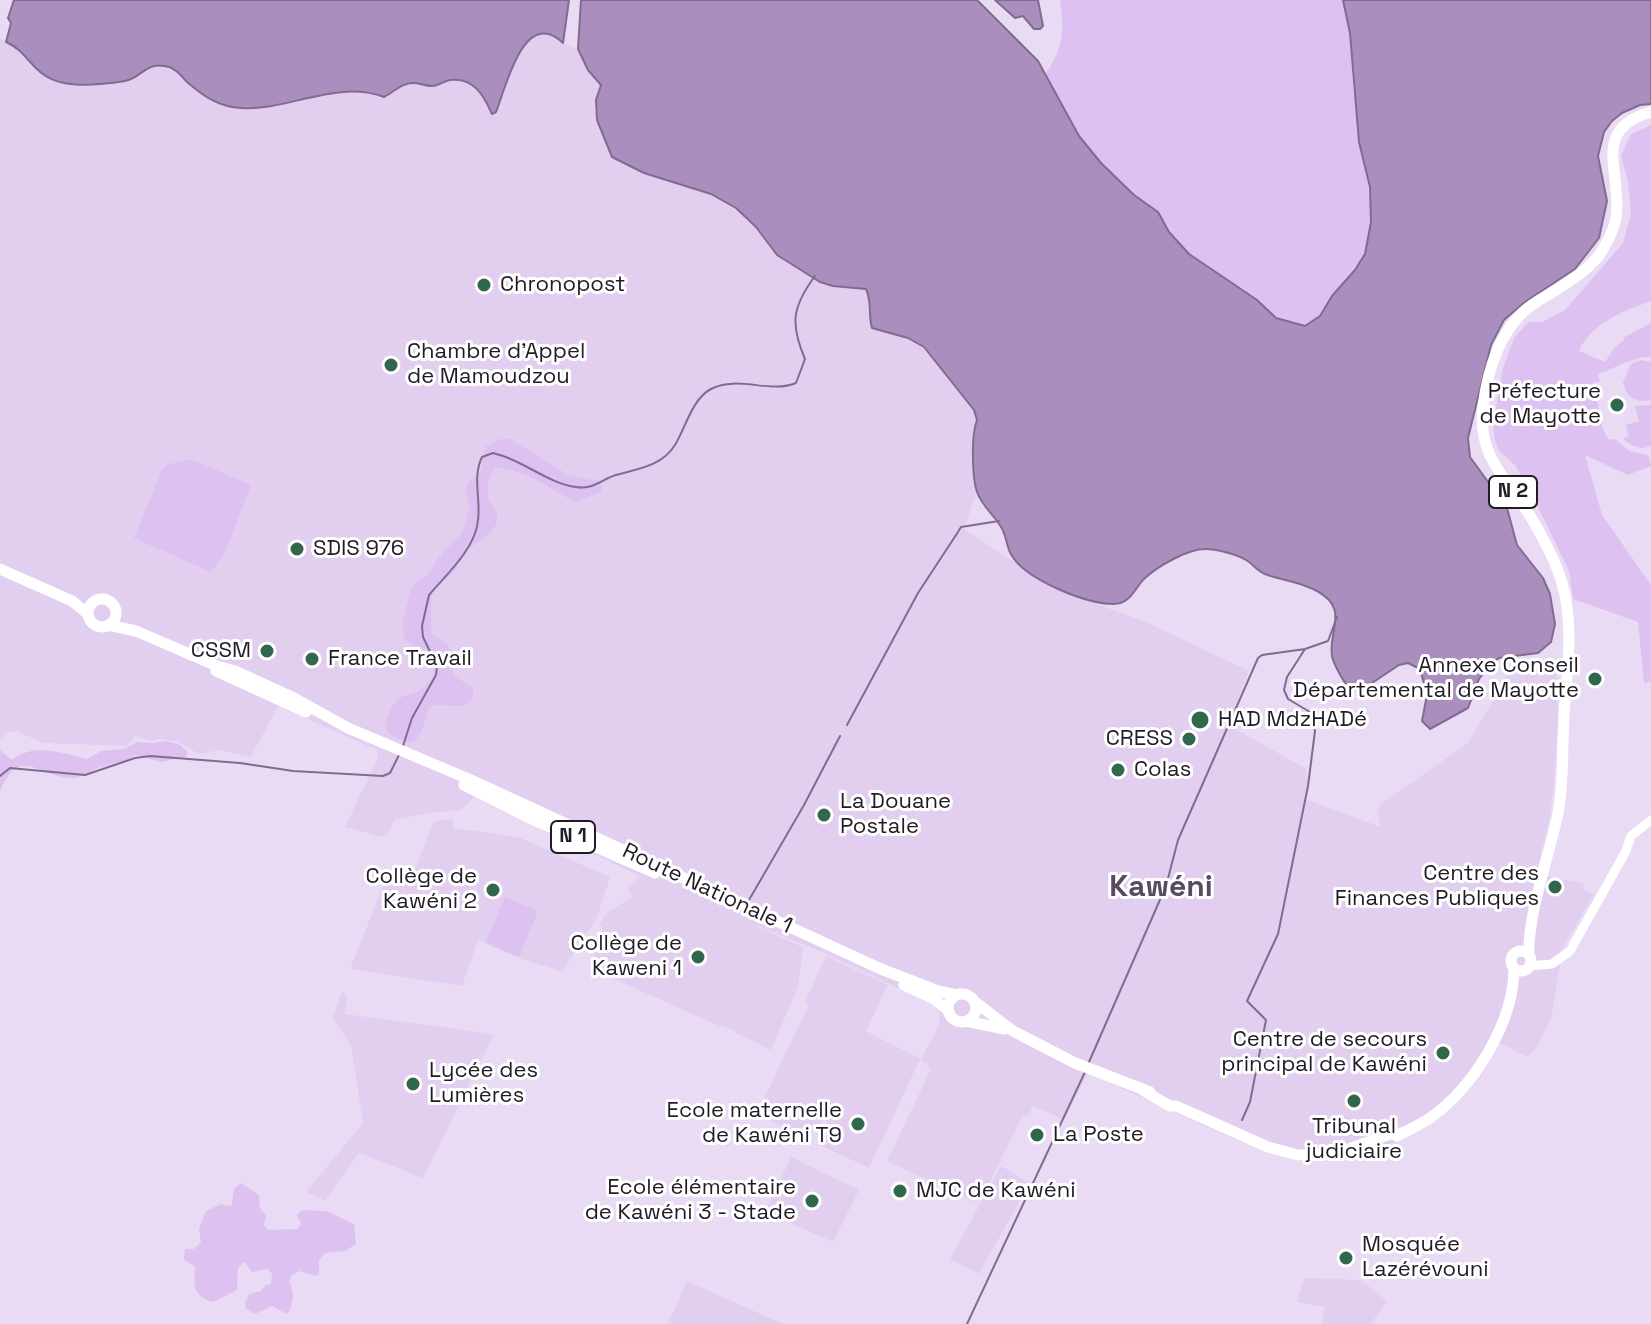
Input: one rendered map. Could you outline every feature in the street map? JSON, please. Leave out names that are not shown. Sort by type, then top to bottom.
[{"type":"main road","name":"N 2","points":[[1527,960],[1534,913],[1559,804],[1568,671],[1568,611],[1559,570],[1531,518],[1488,454],[1482,431],[1483,402],[1495,357],[1511,324],[1524,311],[1590,265],[1607,242],[1616,217],[1611,148],[1616,135],[1636,116],[1651,114]]},
{"type":"main road","name":"Route Nationale 1","points":[[0,569],[90,608]]},
{"type":"main road","name":"Route Nationale 1","points":[[136,631],[107,600],[99,599],[90,608],[91,621],[97,626],[136,631],[270,687],[348,728],[467,778],[881,969],[957,995]]},
{"type":"main road","points":[[108,625],[114,620],[116,612]]},
{"type":"main road","name":"Route Nationale 1","points":[[411,756],[434,771],[536,821],[750,913],[934,999],[949,1011]]},
{"type":"main road","points":[[1506,1011],[1514,968],[1512,957],[1547,965],[1559,962],[1570,951],[1626,851],[1631,836],[1651,820]]},
{"type":"main road","points":[[1514,968],[1521,971],[1527,960]]},
{"type":"main road","points":[[1013,1031],[954,1018],[949,1011],[950,1001],[957,995],[969,995],[1013,1031],[1091,1068],[1259,1141],[1306,1154],[1325,1155],[1401,1133],[1431,1117],[1447,1103],[1488,1051],[1527,960]]},
{"type":"main road","points":[[965,1021],[974,1014],[974,1001]]},
{"type":"shaded area","points":[[14,0],[569,0],[563,43],[549,34],[537,35],[527,42],[511,69],[496,112],[492,114],[477,89],[458,80],[432,86],[409,83],[384,97],[367,92],[331,93],[259,108],[241,108],[212,100],[175,70],[161,65],[125,81],[87,85],[64,83],[45,75],[6,42],[11,23],[8,18]]},
{"type":"shaded area","points":[[581,0],[977,0],[1038,61],[1079,136],[1101,163],[1134,195],[1158,212],[1169,232],[1189,254],[1257,300],[1276,318],[1305,326],[1320,316],[1332,296],[1355,270],[1365,254],[1371,222],[1370,187],[1359,142],[1350,33],[1343,0],[1651,0],[1651,104],[1622,113],[1604,132],[1598,156],[1607,201],[1599,238],[1575,269],[1504,320],[1491,345],[1468,438],[1470,457],[1507,508],[1517,545],[1543,578],[1550,594],[1555,624],[1551,642],[1538,653],[1499,658],[1479,679],[1468,708],[1430,729],[1422,721],[1427,695],[1420,669],[1408,663],[1399,665],[1360,691],[1349,688],[1332,656],[1333,605],[1317,591],[1262,573],[1237,556],[1205,549],[1182,555],[1151,573],[1125,601],[1114,604],[1073,595],[1030,574],[1012,556],[1003,530],[977,492],[973,467],[977,420],[974,410],[924,347],[908,338],[872,328],[866,289],[820,282],[777,255],[756,227],[736,208],[711,194],[644,173],[612,157],[597,120],[596,100],[601,85],[588,70],[578,49]]},
{"type":"shaded area","points":[[813,0],[977,0],[1021,42],[1046,73],[1061,38],[1060,0],[1343,0],[1350,33],[1354,100],[1355,0],[1425,355],[779,218]]},
{"type":"shaded area","points":[[995,0],[1038,0],[1043,26],[1034,29],[1023,16],[1015,18]]},
{"type":"shaded area","points":[[540,34],[554,35],[578,49],[588,70],[599,81],[597,120],[612,157],[644,173],[711,194],[736,208],[756,227],[770,248],[789,264],[833,286],[866,289],[872,328],[908,338],[924,347],[974,410],[977,420],[974,455],[977,491],[964,529],[1057,590],[1144,621],[1249,671],[1228,725],[1305,768],[1308,781],[1305,799],[1381,827],[1377,812],[1381,804],[1468,743],[1494,699],[1501,699],[1502,683],[1507,672],[1556,668],[1558,723],[1554,780],[1550,817],[1536,875],[1584,883],[1583,890],[1594,894],[1559,954],[1551,1020],[1535,1050],[1527,1057],[1498,1042],[1445,1113],[1423,1129],[1387,1145],[1333,1160],[1284,1156],[1234,1139],[1088,1073],[1064,1120],[1033,1106],[1028,1116],[1022,1117],[981,1200],[972,1201],[887,1161],[931,1069],[920,1059],[869,1168],[820,1145],[827,1132],[828,1115],[825,1114],[819,1128],[812,1125],[805,1138],[757,1114],[809,1004],[805,1002],[826,956],[888,985],[866,1031],[921,1059],[939,1025],[940,1015],[934,1005],[822,952],[738,918],[803,947],[798,987],[771,1050],[734,1030],[590,968],[603,929],[600,923],[608,912],[632,897],[627,887],[640,876],[474,797],[461,810],[394,820],[383,837],[345,827],[378,757],[377,750],[278,706],[251,757],[219,750],[199,754],[176,741],[152,741],[135,736],[127,746],[44,743],[16,731],[9,732],[0,740],[0,38],[14,45],[38,72],[57,81],[81,85],[127,81],[147,68],[162,66],[180,73],[187,82],[215,102],[252,109],[346,92],[366,92],[384,97],[411,83],[432,86],[513,66],[522,46]]},
{"type":"shaded area","points":[[1651,125],[1651,301],[1600,326],[1584,341],[1579,351],[1605,362],[1623,338],[1651,323],[1651,357],[1632,360],[1598,374],[1600,382],[1593,382],[1603,430],[1609,440],[1615,439],[1629,451],[1648,455],[1651,466],[1628,475],[1585,455],[1602,515],[1651,585],[1651,681],[1644,683],[1638,622],[1573,599],[1569,571],[1515,465],[1500,452],[1493,425],[1502,371],[1514,338],[1529,322],[1542,322],[1565,310],[1623,243],[1631,214],[1628,182],[1621,156],[1631,134]]},
{"type":"shaded area","points":[[1641,360],[1651,362],[1651,400],[1646,401],[1632,398],[1623,382],[1631,364]]},
{"type":"shaded area","points":[[1651,405],[1651,445],[1636,447],[1623,439],[1629,436],[1626,425],[1639,421],[1635,406]]},
{"type":"shaded area","points":[[500,439],[510,439],[570,476],[599,481],[601,492],[575,502],[528,476],[496,468],[488,488],[489,501],[497,518],[496,525],[465,553],[454,572],[435,588],[431,599],[432,634],[450,648],[454,676],[473,688],[473,698],[463,705],[429,707],[419,736],[411,743],[403,741],[385,727],[390,711],[400,698],[424,688],[434,668],[431,651],[405,639],[402,624],[410,592],[462,533],[470,506],[466,493],[468,482],[480,473],[486,446]]},
{"type":"shaded area","points":[[191,459],[251,485],[225,553],[211,572],[134,538],[162,470],[169,464]]},
{"type":"shaded area","points":[[137,742],[179,744],[188,752],[186,757],[161,762],[136,755],[73,778],[23,766],[15,769],[0,791],[0,750],[12,760],[29,751],[39,750],[87,759],[101,751],[124,749]]},
{"type":"shaded area","name":"Collège de Kawéni 2","points":[[453,819],[453,828],[518,837],[610,877],[597,918],[562,972],[478,940],[462,986],[350,969],[389,871],[413,874],[434,821]]},
{"type":"shaded area","points":[[505,897],[538,911],[519,957],[486,943]]},
{"type":"shaded area","name":"Lycée des Lumières","points":[[342,990],[347,998],[345,1014],[494,1034],[423,1178],[359,1153],[325,1201],[306,1192],[363,1123],[351,1046],[333,1018]]},
{"type":"shaded area","name":"Ecole élémentaire de Kawéni 3 - Stade","points":[[791,1157],[859,1190],[833,1242],[765,1212]]},
{"type":"shaded area","points":[[1001,1166],[1030,1183],[979,1274],[950,1259]]},
{"type":"shaded area","points":[[241,1183],[259,1195],[260,1208],[266,1216],[264,1225],[268,1230],[298,1229],[301,1224],[297,1215],[302,1210],[326,1211],[354,1224],[356,1244],[345,1251],[325,1253],[319,1261],[317,1276],[299,1271],[291,1276],[289,1282],[293,1298],[287,1314],[272,1306],[255,1314],[246,1309],[249,1294],[271,1284],[272,1274],[268,1269],[252,1272],[243,1263],[238,1268],[237,1290],[213,1302],[198,1293],[195,1266],[184,1260],[185,1249],[194,1249],[201,1242],[199,1229],[206,1211],[221,1204],[232,1205],[234,1189]]},
{"type":"shaded area","points":[[1304,1278],[1361,1280],[1387,1301],[1371,1324],[1322,1324],[1324,1307],[1297,1302]]},
{"type":"shaded area","points":[[687,1281],[783,1324],[668,1324]]},
{"type":"waterway","points":[[403,746],[412,718],[436,675],[437,666],[423,637],[422,626],[429,595],[472,541],[479,512],[477,481],[482,457],[493,453],[503,456],[557,482],[582,488],[656,462],[670,452],[694,406],[711,389],[732,384],[776,387],[796,383],[805,359],[797,336],[796,316],[802,297],[815,276]]},
{"type":"waterway","points":[[847,725],[918,593],[961,527],[999,521]]},
{"type":"waterway","points":[[1089,1062],[1166,886],[1178,840],[1258,658],[1328,641],[1337,617]]},
{"type":"waterway","points":[[1242,1120],[1250,1102],[1266,1020],[1247,1001],[1278,934],[1308,786],[1315,731],[1313,720],[1310,712],[1288,699],[1284,690],[1287,677],[1305,649]]},
{"type":"waterway","points":[[749,900],[840,736]]},
{"type":"waterway","points":[[0,776],[10,768],[85,775],[150,756],[240,763],[293,771],[383,776],[390,773],[399,755]]},
{"type":"waterway","points":[[967,1324],[1085,1072]]},
{"type":"place","name":"Chronopost","points":[[484,285]]},
{"type":"place","name":"Chambre d'Appel de Mamoudzou","points":[[391,365]]},
{"type":"place","name":"Préfecture de Mayotte","points":[[1617,405]]},
{"type":"place","name":"SDIS 976","points":[[297,549]]},
{"type":"place","name":"CSSM","points":[[267,651]]},
{"type":"place","name":"France Travail","points":[[312,659]]},
{"type":"place","name":"Annexe Conseil Départemental de Mayotte","points":[[1595,679]]},
{"type":"place","name":"HAD MdzHADé","points":[[1200,720]]},
{"type":"place","name":"CRESS","points":[[1189,739]]},
{"type":"place","name":"Colas","points":[[1118,770]]},
{"type":"place","name":"La Douane Postale","points":[[824,815]]},
{"type":"place","name":"Centre des Finances Publiques","points":[[1555,887]]},
{"type":"place","name":"Collège de Kawéni 2","points":[[493,890]]},
{"type":"place","name":"Collège de Kaweni 1","points":[[698,957]]},
{"type":"place","name":"Centre de secours principal de Kawéni","points":[[1443,1053]]},
{"type":"place","name":"Lycée des Lumières","points":[[413,1084]]},
{"type":"place","name":"Tribunal judiciaire","points":[[1354,1101]]},
{"type":"place","name":"Ecole maternelle de Kawéni T9","points":[[858,1124]]},
{"type":"place","name":"La Poste","points":[[1037,1135]]},
{"type":"place","name":"MJC de Kawéni","points":[[900,1191]]},
{"type":"place","name":"Ecole élémentaire de Kawéni 3 - Stade","points":[[812,1201]]},
{"type":"place","name":"Mosquée Lazérévouni","points":[[1346,1258]]},
{"type":"district","name":"Kawéni","points":[[1161,888]]}]
